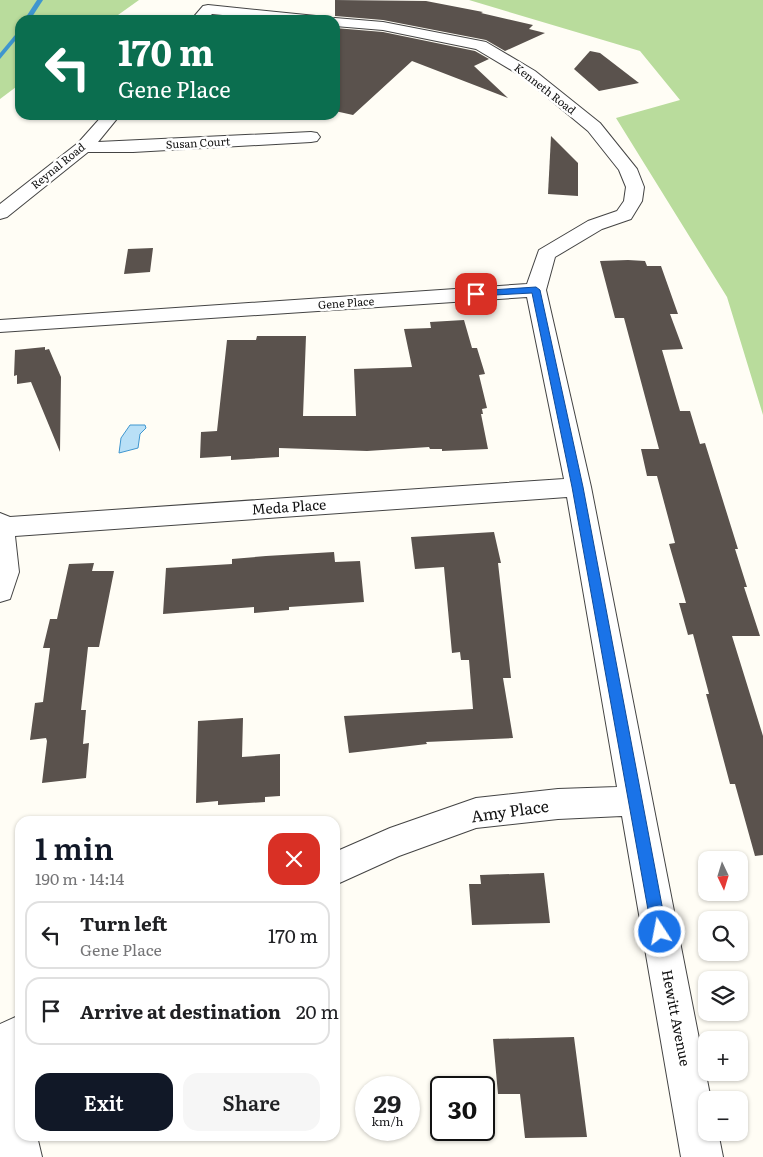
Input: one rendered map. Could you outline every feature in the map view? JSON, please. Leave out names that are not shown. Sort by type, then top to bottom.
[{"type":"street","points":[[203,15],[208,9],[267,15]]},
{"type":"street","name":"Kenneth Road","points":[[340,22],[383,26],[481,45],[529,74],[594,127],[628,169],[635,187],[633,201],[624,215],[595,225],[546,254],[536,290]]},
{"type":"street","name":"Reynal Road","points":[[0,213],[84,147],[108,120]]},
{"type":"street","name":"Susan Court","points":[[84,147],[133,147],[311,137]]},
{"type":"street","name":"Gene Place","points":[[0,326],[536,290]]},
{"type":"street","name":"Hewitt Avenue","points":[[536,290],[578,487],[702,1157]]},
{"type":"street","name":"Meda Place","points":[[0,525],[578,487]]},
{"type":"street","points":[[0,525],[4,572],[0,592]]},
{"type":"street","name":"Amy Place","points":[[340,867],[390,844],[476,813],[558,804],[635,801]]},
{"type":"street","points":[[0,1044],[15,1036]]},
{"type":"street","points":[[0,1052],[15,1127]]},
{"type":"street","points":[[18,1141],[21,1157]]},
{"type":"green space","points":[[0,0],[139,0],[118,15],[15,15],[15,88],[0,99]]},
{"type":"green space","points":[[469,0],[763,0],[763,415],[727,297],[616,118],[680,100],[640,51]]},
{"type":"water","points":[[130,425],[145,425],[146,428],[140,434],[138,448],[119,453],[121,438]]},
{"type":"building","points":[[335,0],[426,1],[483,12],[481,13],[533,25],[529,29],[545,33],[505,51],[486,40],[383,20],[335,15]]},
{"type":"building","points":[[340,28],[383,32],[475,51],[489,59],[474,66],[508,98],[412,61],[353,115],[340,112]]},
{"type":"building","points":[[590,51],[600,53],[639,83],[599,91],[574,69]]},
{"type":"building","points":[[551,136],[578,163],[578,196],[548,194]]},
{"type":"building","points":[[153,248],[150,272],[124,274],[128,249]]},
{"type":"building","points":[[600,261],[645,261],[647,266],[661,266],[678,314],[670,314],[683,349],[662,350],[680,411],[690,411],[700,444],[705,443],[738,549],[735,549],[747,587],[744,587],[760,636],[732,636],[763,736],[763,855],[755,856],[735,784],[730,784],[706,694],[709,694],[693,634],[688,635],[679,603],[686,603],[669,544],[675,543],[657,476],[647,476],[641,449],[659,449],[624,318],[615,318]]},
{"type":"building","points":[[464,320],[472,348],[477,348],[485,374],[479,375],[487,408],[482,409],[483,414],[481,414],[488,449],[442,451],[442,449],[430,449],[429,447],[367,451],[279,448],[279,457],[231,460],[231,456],[200,458],[201,432],[217,431],[227,340],[256,340],[257,336],[306,336],[303,416],[356,416],[354,369],[412,367],[404,329],[431,328],[430,322]]},
{"type":"building","points":[[45,347],[45,350],[49,349],[61,377],[60,452],[31,382],[17,384],[17,375],[14,376],[15,350]]},
{"type":"building","points":[[494,532],[501,563],[498,563],[511,678],[503,678],[513,738],[426,742],[427,744],[349,753],[344,716],[473,709],[469,660],[461,660],[460,652],[452,653],[444,567],[415,569],[411,537]]},
{"type":"building","points":[[334,552],[335,562],[360,561],[364,602],[289,607],[289,610],[254,613],[254,607],[163,614],[166,568],[232,564],[232,559]]},
{"type":"building","points":[[94,563],[92,571],[114,571],[99,647],[88,647],[81,710],[86,710],[83,744],[89,743],[86,778],[42,783],[47,741],[46,738],[30,740],[35,703],[43,702],[50,648],[43,648],[50,619],[57,619],[69,564]]},
{"type":"building","points":[[243,718],[242,757],[280,754],[280,796],[265,797],[265,802],[218,805],[218,801],[196,803],[198,721]]},
{"type":"building","points":[[544,873],[550,923],[472,925],[469,884],[481,884],[480,875]]},
{"type":"building","points":[[574,1037],[587,1137],[525,1138],[520,1094],[498,1094],[493,1039]]},
{"type":"waterway","points":[[30,15],[40,0]]},
{"type":"waterway","points":[[0,57],[15,38]]},
{"type":"route","points":[[476,294],[536,290],[578,487],[660,932]]}]
